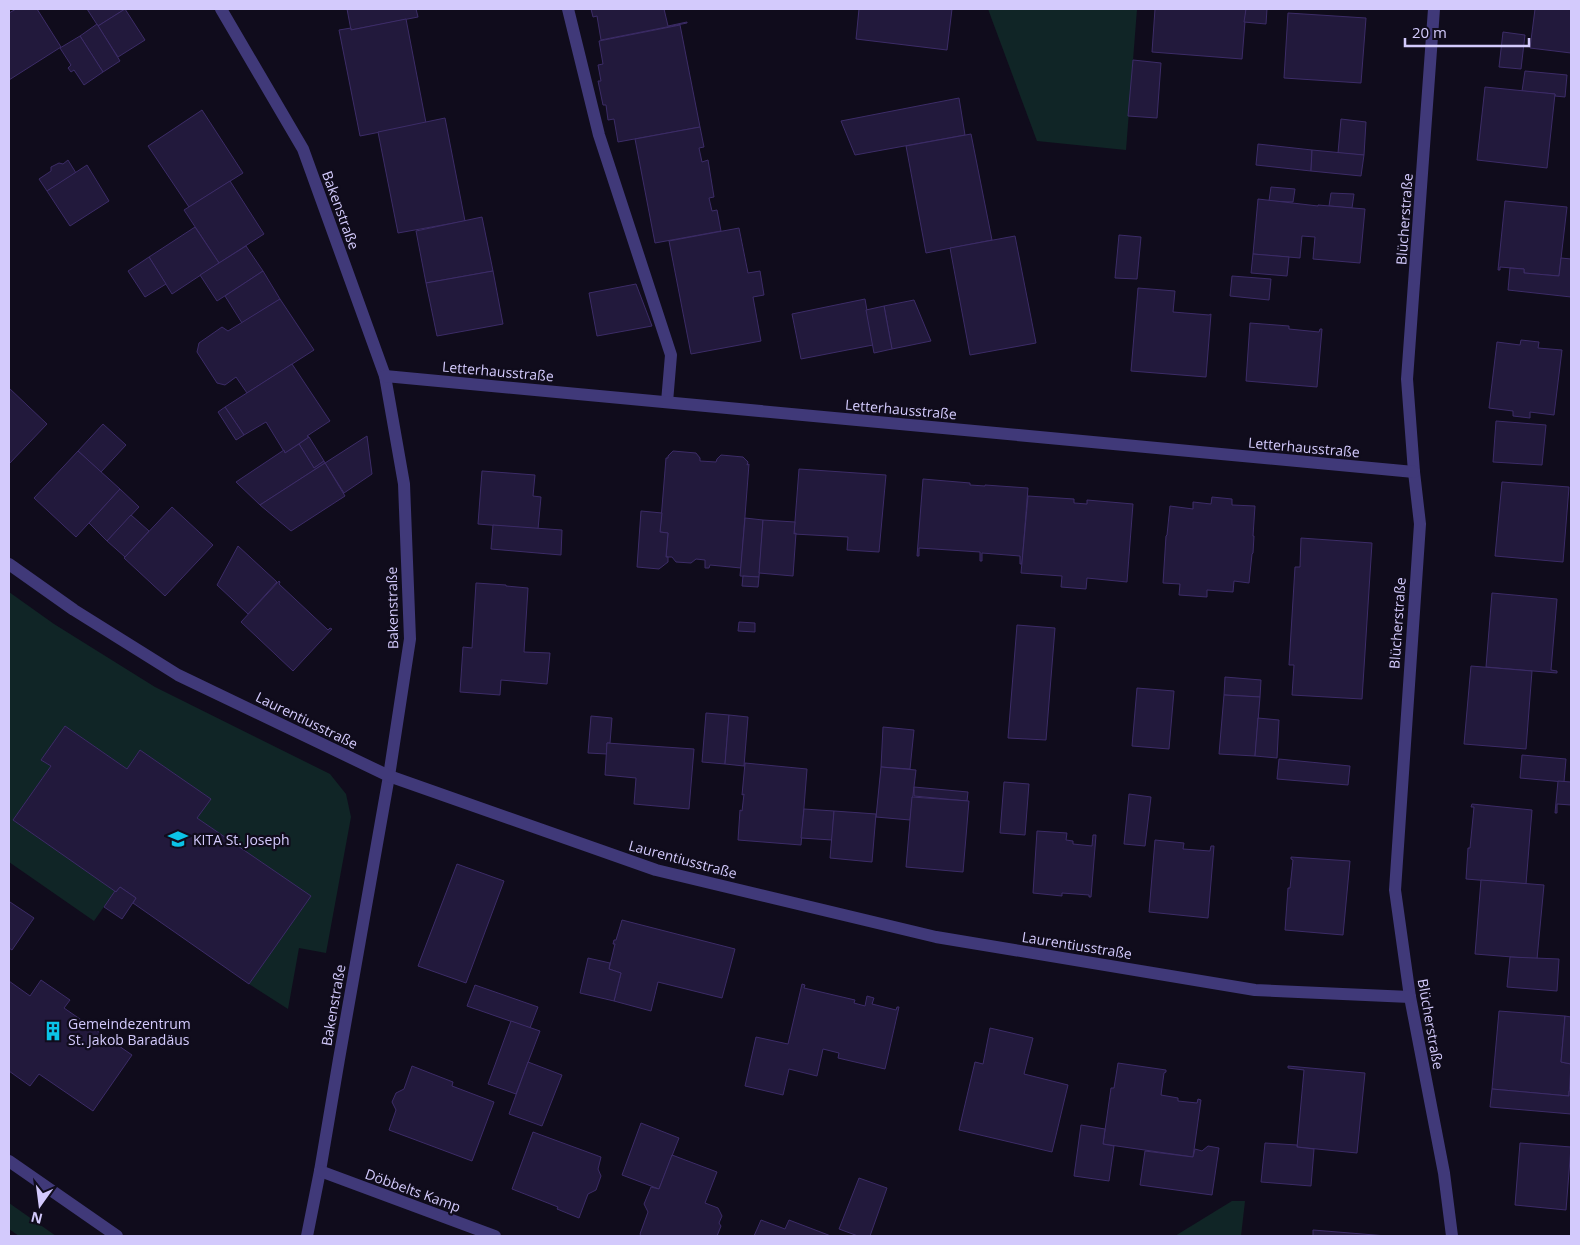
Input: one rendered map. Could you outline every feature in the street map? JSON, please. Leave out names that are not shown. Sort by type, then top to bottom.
[{"type":"street","name":"Bakenstraße","points":[[221,9],[303,149],[385,376],[404,484],[410,639],[389,776],[320,1172],[307,1236]]},
{"type":"street","points":[[568,9],[599,135],[671,355],[667,402]]},
{"type":"street","name":"Blücherstraße","points":[[1434,9],[1407,379],[1420,524],[1395,890],[1410,997],[1444,1173],[1452,1236]]},
{"type":"street","name":"Letterhausstraße","points":[[385,376],[1414,472]]},
{"type":"street","name":"Laurentiusstraße","points":[[9,564],[74,610],[178,675],[389,776],[656,870],[936,937],[1255,990],[1410,997]]},
{"type":"street","points":[[9,1161],[117,1236]]},
{"type":"street","name":"Döbbelts Kamp","points":[[320,1172],[495,1236]]},
{"type":"green space","points":[[988,9],[1137,9],[1126,150],[1037,141]]},
{"type":"green space","points":[[9,592],[54,624],[155,687],[330,774],[346,794],[351,817],[326,953],[299,948],[288,1009],[249,984],[310,896],[197,818],[210,799],[140,750],[127,769],[65,726],[41,760],[51,766],[13,820],[115,891],[94,921],[9,862]]},
{"type":"green space","points":[[1232,1201],[1245,1201],[1241,1236],[1175,1236]]},
{"type":"green space","points":[[9,1203],[56,1236],[19,1236],[9,1229]]},
{"type":"building","points":[[16,9],[37,9],[61,47],[9,80],[9,13]]},
{"type":"building","points":[[87,9],[125,9],[98,26]]},
{"type":"building","points":[[125,9],[145,40],[118,57],[98,26]]},
{"type":"building","points":[[347,9],[416,9],[418,17],[351,30]]},
{"type":"building","points":[[591,9],[664,9],[668,26],[687,23],[601,40],[597,16],[593,17]]},
{"type":"building","points":[[859,9],[952,9],[947,50],[856,39]]},
{"type":"building","points":[[1155,9],[1246,9],[1242,59],[1152,52]]},
{"type":"building","points":[[1246,9],[1267,9],[1266,24],[1244,22]]},
{"type":"building","points":[[1535,9],[1571,9],[1571,53],[1530,48]]},
{"type":"building","points":[[1288,13],[1366,18],[1361,83],[1284,78]]},
{"type":"building","points":[[406,19],[426,123],[360,136],[339,30],[351,28],[351,30]]},
{"type":"building","points":[[97,24],[120,61],[103,72],[80,36]]},
{"type":"building","points":[[680,25],[700,127],[618,142],[614,119],[608,120],[606,105],[603,105],[598,81],[601,81],[598,65],[603,64],[599,41]]},
{"type":"building","points":[[1503,32],[1525,35],[1521,69],[1499,67]]},
{"type":"building","points":[[80,36],[103,72],[84,85],[74,70],[71,72],[68,68],[71,65],[60,48]]},
{"type":"building","points":[[1133,60],[1161,63],[1157,118],[1128,116]]},
{"type":"building","points":[[1525,71],[1567,75],[1565,97],[1555,96],[1555,94],[1522,91]]},
{"type":"building","points":[[1485,87],[1555,94],[1547,168],[1477,160]]},
{"type":"building","points":[[959,98],[965,135],[855,155],[841,121]]},
{"type":"building","points":[[202,110],[243,173],[189,207],[148,146]]},
{"type":"building","points":[[445,118],[465,221],[398,233],[378,132]]},
{"type":"building","points":[[1341,119],[1366,122],[1364,155],[1338,153]]},
{"type":"building","points":[[700,127],[704,147],[699,148],[702,162],[708,160],[714,197],[709,198],[712,211],[717,210],[721,231],[655,243],[635,139]]},
{"type":"building","points":[[971,134],[992,240],[926,253],[906,146]]},
{"type":"building","points":[[1258,144],[1312,150],[1311,171],[1256,165]]},
{"type":"building","points":[[1312,150],[1364,155],[1361,176],[1311,171]]},
{"type":"building","points":[[68,160],[76,173],[47,191],[39,179],[51,171],[51,167],[59,163],[63,164]]},
{"type":"building","points":[[87,165],[109,201],[70,226],[47,191]]},
{"type":"building","points":[[230,181],[264,234],[219,263],[184,210]]},
{"type":"building","points":[[1271,187],[1295,189],[1293,202],[1269,201]]},
{"type":"building","points":[[1331,193],[1354,194],[1352,208],[1329,206]]},
{"type":"building","points":[[1258,199],[1365,209],[1360,263],[1313,259],[1315,237],[1302,236],[1300,258],[1253,254]]},
{"type":"building","points":[[1505,201],[1567,207],[1559,276],[1524,273],[1524,269],[1500,267],[1500,270],[1498,270]]},
{"type":"building","points":[[482,217],[493,271],[426,283],[416,231]]},
{"type":"building","points":[[195,227],[219,263],[172,294],[149,257]]},
{"type":"building","points":[[739,228],[748,273],[760,271],[764,295],[753,297],[761,341],[691,354],[669,241]]},
{"type":"building","points":[[1119,235],[1141,237],[1137,279],[1115,278]]},
{"type":"building","points":[[1015,236],[1036,343],[970,355],[950,248]]},
{"type":"building","points":[[246,246],[263,271],[217,301],[200,275]]},
{"type":"building","points":[[1253,254],[1289,257],[1287,276],[1251,273]]},
{"type":"building","points":[[149,257],[166,284],[145,297],[128,271]]},
{"type":"building","points":[[1561,258],[1571,259],[1571,297],[1508,290],[1510,268],[1524,269],[1524,273],[1559,276]]},
{"type":"building","points":[[263,271],[280,299],[242,323],[225,296]]},
{"type":"building","points":[[493,271],[503,324],[437,336],[426,283]]},
{"type":"building","points":[[1232,276],[1271,279],[1269,300],[1230,296]]},
{"type":"building","points":[[636,284],[652,326],[597,336],[589,293]]},
{"type":"building","points":[[1138,288],[1175,291],[1173,312],[1211,314],[1206,377],[1131,371]]},
{"type":"building","points":[[280,299],[314,350],[247,393],[236,377],[225,385],[217,383],[197,352],[199,343],[222,327],[228,331]]},
{"type":"building","points":[[865,299],[873,345],[801,359],[792,314]]},
{"type":"building","points":[[914,300],[931,341],[892,349],[884,306]]},
{"type":"building","points":[[884,306],[892,349],[874,353],[866,310]]},
{"type":"building","points":[[1250,323],[1289,326],[1289,329],[1319,332],[1322,329],[1317,387],[1246,381]]},
{"type":"building","points":[[1521,340],[1539,342],[1538,348],[1562,350],[1554,415],[1530,412],[1530,418],[1513,416],[1513,411],[1489,408],[1497,342],[1520,345]]},
{"type":"building","points":[[292,364],[330,421],[285,453],[266,422],[244,435],[225,407]]},
{"type":"building","points":[[9,388],[47,424],[9,464]]},
{"type":"building","points":[[225,407],[244,435],[236,440],[218,412]]},
{"type":"building","points":[[1496,421],[1546,425],[1542,465],[1493,462]]},
{"type":"building","points":[[103,424],[126,445],[101,472],[78,451]]},
{"type":"building","points":[[367,436],[372,474],[344,493],[325,463]]},
{"type":"building","points":[[309,437],[324,461],[314,468],[299,444]]},
{"type":"building","points":[[299,444],[314,468],[324,461],[325,463],[260,505],[236,482],[284,450],[285,453]]},
{"type":"building","points":[[78,451],[120,489],[76,537],[34,498]]},
{"type":"building","points":[[673,451],[696,453],[700,461],[716,462],[721,455],[743,457],[748,462],[741,568],[710,565],[709,568],[705,568],[705,560],[696,559],[691,563],[676,562],[672,557],[666,557],[668,533],[660,532],[666,458]]},
{"type":"building","points":[[325,463],[345,496],[291,531],[260,505]]},
{"type":"building","points":[[799,469],[886,475],[879,552],[847,550],[848,537],[794,534]]},
{"type":"building","points":[[482,471],[535,475],[533,496],[541,497],[538,529],[478,524]]},
{"type":"building","points":[[923,479],[970,483],[970,485],[1028,488],[1022,564],[1020,564],[1020,556],[982,553],[982,561],[980,561],[980,552],[919,548],[919,556],[917,556]]},
{"type":"building","points":[[1502,482],[1569,487],[1563,562],[1495,556]]},
{"type":"building","points":[[120,489],[139,507],[107,541],[89,523]]},
{"type":"building","points":[[1028,496],[1074,499],[1074,503],[1087,504],[1087,500],[1133,504],[1127,582],[1087,578],[1086,589],[1061,587],[1062,576],[1021,573]]},
{"type":"building","points":[[1212,497],[1232,499],[1232,505],[1255,506],[1253,553],[1249,583],[1234,581],[1233,592],[1207,590],[1207,597],[1179,595],[1180,584],[1163,583],[1170,506],[1193,509],[1193,502],[1211,504]]},
{"type":"building","points":[[172,507],[213,545],[165,596],[124,558]]},
{"type":"building","points":[[641,511],[662,513],[660,532],[668,533],[666,557],[668,557],[668,562],[659,569],[637,567]]},
{"type":"building","points":[[131,515],[149,531],[125,557],[107,541]]},
{"type":"building","points":[[745,518],[763,520],[759,577],[740,576]]},
{"type":"building","points":[[763,520],[795,522],[793,576],[759,573]]},
{"type":"building","points":[[493,525],[562,530],[561,555],[491,549]]},
{"type":"building","points":[[1301,538],[1372,543],[1362,699],[1292,695],[1294,665],[1289,665],[1295,567],[1300,567]]},
{"type":"building","points":[[238,546],[277,582],[248,614],[217,585]]},
{"type":"building","points":[[743,576],[759,577],[758,587],[742,586]]},
{"type":"building","points":[[279,581],[279,584],[328,630],[332,629],[293,671],[241,622]]},
{"type":"building","points":[[476,583],[528,588],[524,652],[550,653],[547,684],[501,680],[500,695],[460,692],[463,647],[472,648]]},
{"type":"building","points":[[1492,593],[1557,599],[1551,670],[1557,671],[1557,673],[1486,667]]},
{"type":"building","points":[[739,622],[755,623],[755,632],[738,631]]},
{"type":"building","points":[[1017,625],[1055,628],[1046,740],[1008,738]]},
{"type":"building","points":[[1471,666],[1532,671],[1526,749],[1464,744]]},
{"type":"building","points":[[1225,677],[1261,680],[1260,697],[1224,695]]},
{"type":"building","points":[[1137,688],[1174,691],[1169,749],[1132,746]]},
{"type":"building","points":[[1224,695],[1260,697],[1255,756],[1219,754]]},
{"type":"building","points":[[706,713],[729,715],[725,764],[702,762]]},
{"type":"building","points":[[729,715],[748,717],[744,766],[725,764]]},
{"type":"building","points":[[591,716],[612,718],[610,743],[607,743],[607,754],[588,753]]},
{"type":"building","points":[[1258,718],[1279,720],[1277,758],[1255,756]]},
{"type":"building","points":[[65,726],[127,769],[140,750],[211,799],[197,818],[311,896],[249,984],[133,903],[136,898],[120,887],[116,892],[13,820],[51,766],[41,760]]},
{"type":"building","points":[[883,727],[914,730],[910,769],[881,767]]},
{"type":"building","points":[[607,743],[694,749],[689,809],[634,804],[636,778],[605,775]]},
{"type":"building","points":[[1522,755],[1566,759],[1564,782],[1520,778]]},
{"type":"building","points":[[1279,759],[1350,766],[1348,785],[1277,779]]},
{"type":"building","points":[[745,763],[807,769],[801,845],[738,840],[740,810],[742,811],[744,794],[742,795]]},
{"type":"building","points":[[881,767],[916,770],[910,820],[876,817]]},
{"type":"building","points":[[1558,781],[1571,782],[1571,805],[1557,804],[1557,813],[1555,813]]},
{"type":"building","points":[[1004,782],[1029,784],[1025,835],[1000,833]]},
{"type":"building","points":[[914,787],[968,792],[967,801],[914,796]]},
{"type":"building","points":[[1129,794],[1151,797],[1145,846],[1124,844]]},
{"type":"building","points":[[912,797],[969,801],[963,872],[906,867]]},
{"type":"building","points":[[1472,804],[1532,810],[1526,884],[1466,879],[1474,807],[1471,807]]},
{"type":"building","points":[[804,809],[834,811],[832,840],[801,838]]},
{"type":"building","points":[[834,811],[876,814],[872,862],[830,858]]},
{"type":"building","points":[[1037,831],[1067,833],[1066,840],[1073,841],[1073,844],[1092,846],[1093,835],[1096,835],[1091,897],[1089,895],[1062,893],[1062,896],[1033,893]]},
{"type":"building","points":[[1155,840],[1184,843],[1183,849],[1210,851],[1211,846],[1214,846],[1208,918],[1149,912]]},
{"type":"building","points":[[1291,857],[1350,861],[1343,935],[1285,930],[1288,888],[1290,888],[1293,860]]},
{"type":"building","points":[[457,864],[504,881],[466,983],[418,966]]},
{"type":"building","points":[[1481,880],[1544,885],[1537,959],[1475,954]]},
{"type":"building","points":[[120,887],[136,898],[122,919],[104,907]]},
{"type":"building","points":[[10,902],[34,918],[12,950],[9,948]]},
{"type":"building","points":[[622,920],[735,949],[722,998],[658,982],[651,1011],[614,1001],[621,973],[609,969],[615,944],[613,944],[614,940],[616,940]]},
{"type":"building","points":[[1510,957],[1559,959],[1557,991],[1507,987]]},
{"type":"building","points":[[588,958],[610,963],[609,969],[621,973],[614,1001],[580,993]]},
{"type":"building","name":"Gemeindezentrum St. Jakob Baradäus","points":[[41,980],[70,1000],[64,1008],[132,1055],[93,1111],[39,1074],[30,1086],[9,1071],[9,981],[30,996]]},
{"type":"building","points":[[802,984],[805,985],[804,988],[855,1000],[854,1003],[865,1006],[867,996],[874,998],[872,1004],[896,1010],[899,1007],[885,1069],[838,1058],[839,1053],[823,1049],[817,1076],[789,1069],[783,1095],[745,1086],[756,1037],[788,1044]]},
{"type":"building","points":[[475,985],[538,1007],[530,1028],[467,1006]]},
{"type":"building","points":[[1499,1011],[1565,1016],[1561,1062],[1571,1064],[1569,1096],[1492,1089]]},
{"type":"building","points":[[1565,1016],[1571,1017],[1571,1064],[1561,1062]]},
{"type":"building","points":[[511,1021],[540,1031],[516,1094],[488,1084]]},
{"type":"building","points":[[990,1028],[1033,1038],[1024,1074],[1068,1085],[1052,1152],[959,1130],[975,1062],[983,1064]]},
{"type":"building","points":[[528,1062],[562,1075],[542,1126],[509,1114]]},
{"type":"building","points":[[1118,1063],[1166,1070],[1161,1095],[1178,1098],[1178,1101],[1197,1103],[1198,1099],[1201,1100],[1193,1157],[1103,1144],[1111,1088],[1114,1088]]},
{"type":"building","points":[[412,1066],[453,1082],[452,1086],[494,1102],[472,1161],[389,1130],[396,1110],[392,1102],[396,1093],[404,1089]]},
{"type":"building","points":[[1288,1066],[1365,1073],[1357,1153],[1297,1147],[1304,1070],[1288,1068]]},
{"type":"building","points":[[1492,1089],[1569,1096],[1569,1091],[1571,1091],[1571,1114],[1490,1107]]},
{"type":"building","points":[[641,1123],[679,1138],[659,1189],[622,1175]]},
{"type":"building","points":[[1081,1125],[1105,1129],[1103,1144],[1114,1146],[1109,1181],[1074,1176]]},
{"type":"building","points":[[533,1132],[601,1157],[598,1169],[601,1176],[596,1190],[588,1194],[579,1218],[557,1209],[558,1207],[512,1189]]},
{"type":"building","points":[[1265,1143],[1297,1145],[1297,1147],[1314,1149],[1311,1186],[1261,1182]]},
{"type":"building","points":[[1520,1143],[1571,1147],[1566,1210],[1515,1205]]},
{"type":"building","points":[[1208,1146],[1219,1148],[1212,1195],[1140,1185],[1145,1151],[1193,1157],[1195,1149],[1202,1151]]},
{"type":"building","points":[[672,1155],[717,1172],[705,1203],[718,1208],[722,1216],[717,1236],[641,1236],[640,1234],[648,1212],[644,1204],[651,1187],[659,1189]]},
{"type":"building","points":[[859,1178],[887,1188],[870,1236],[858,1236],[839,1229]]},
{"type":"building","points":[[761,1220],[785,1229],[789,1220],[831,1236],[754,1236]]},
{"type":"building","points":[[1313,1230],[1387,1236],[1313,1236]]},
{"type":"place","name":"KITA St. Joseph","points":[[178,839]]},
{"type":"place","name":"Gemeindezentrum St. Jakob Baradäus","points":[[53,1031]]}]
